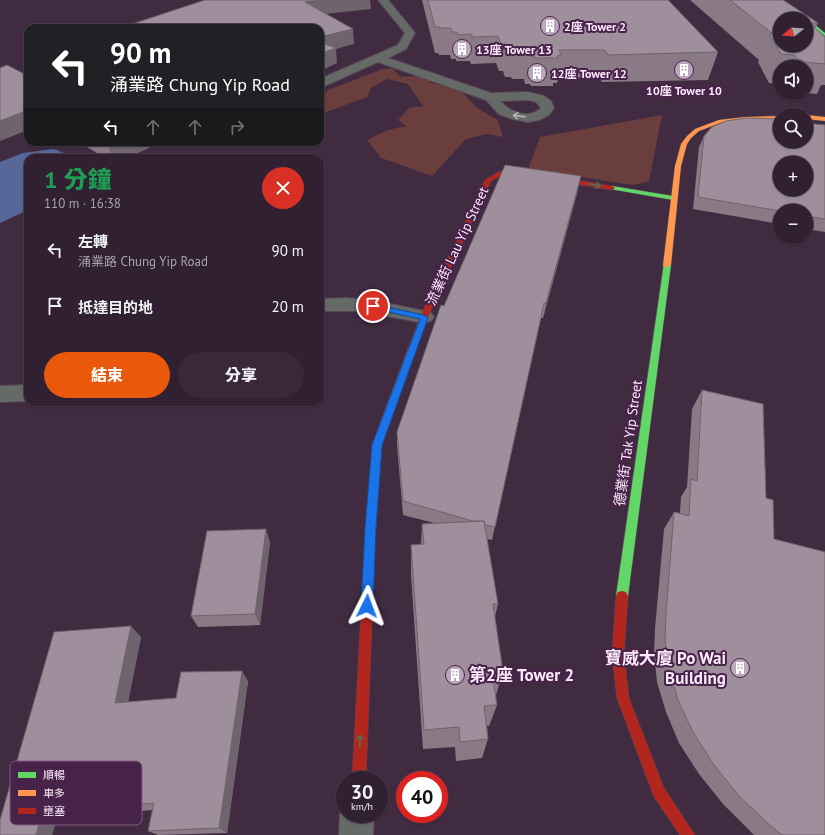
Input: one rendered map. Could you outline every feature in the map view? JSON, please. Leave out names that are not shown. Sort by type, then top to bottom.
[{"type":"street","points":[[324,82],[402,47],[410,34],[383,0]]},
{"type":"street","points":[[813,26],[825,35]]},
{"type":"street","points":[[377,58],[490,97]]},
{"type":"street","name":"德業街 Tak Yip Street","points":[[688,835],[659,792],[623,698],[618,655],[620,611],[672,227],[673,198],[683,149],[689,137],[702,128],[723,121],[742,118],[773,118]]},
{"type":"street","points":[[813,118],[825,119]]},
{"type":"street","points":[[813,124],[825,126]]},
{"type":"street","name":"流業街 Lau Yip Street","points":[[359,771],[371,527],[377,445],[424,318],[488,180],[494,176],[514,172],[673,198]]},
{"type":"street","points":[[324,305],[364,305],[424,318]]},
{"type":"street","points":[[0,394],[24,393]]},
{"type":"street","points":[[356,835],[357,823]]},
{"type":"shaded area","points":[[392,68],[400,77],[416,76],[428,78],[429,82],[461,91],[477,108],[498,120],[503,137],[487,134],[466,139],[432,176],[381,158],[367,140],[388,130],[406,126],[398,120],[409,108],[423,106],[408,84],[387,79],[371,88],[367,97],[324,113],[324,96],[328,90],[383,69]]},
{"type":"shaded area","points":[[662,115],[649,181],[633,185],[528,169],[540,137]]},
{"type":"water","points":[[54,149],[67,154],[24,154],[24,212],[0,223],[0,162],[23,153]]},
{"type":"building","points":[[205,0],[321,0],[305,2],[353,29],[324,36],[324,24],[132,24]]},
{"type":"building","points":[[428,0],[668,0],[718,52],[608,55],[605,50],[559,50],[561,55],[557,56],[558,58],[535,58],[534,56],[529,56],[527,51],[515,51],[515,49],[508,50],[506,44],[501,44],[498,36],[472,37],[472,34],[458,35],[457,32],[452,32],[451,28],[435,27]]},
{"type":"building","points":[[730,0],[783,0],[801,12],[773,12],[773,34]]},
{"type":"building","points":[[813,26],[825,37],[825,64],[813,63],[813,60],[797,59],[794,55],[781,54],[780,52],[813,52]]},
{"type":"building","points":[[769,34],[773,34],[773,41]]},
{"type":"building","points":[[324,44],[336,48],[324,52]]},
{"type":"building","points":[[7,65],[24,74],[24,112],[0,121],[0,68]]},
{"type":"building","points":[[746,118],[773,119],[773,148],[813,148],[813,124],[825,125],[825,219],[813,217],[813,204],[773,204],[773,210],[698,197],[704,136],[712,127],[726,121]]},
{"type":"building","points":[[505,165],[581,176],[546,303],[544,303],[495,527],[485,525],[484,521],[473,521],[403,501],[397,432],[441,305],[444,306]]},
{"type":"building","name":"寶威大廈 Po Wai Building","points":[[702,390],[763,404],[766,498],[773,500],[774,539],[825,552],[825,835],[782,835],[740,797],[714,765],[693,732],[678,700],[669,669],[665,640],[674,512],[689,516],[691,479],[697,481]]},
{"type":"building","name":"第2座 Tower 2","points":[[484,521],[498,604],[493,604],[503,672],[492,673],[497,705],[484,706],[488,739],[460,742],[459,727],[424,730],[411,545],[424,544],[422,524]]},
{"type":"building","points":[[266,529],[255,614],[191,616],[207,531]]},
{"type":"building","points":[[131,626],[115,703],[176,698],[181,672],[242,671],[219,828],[148,831],[154,803],[142,804],[142,761],[17,761],[54,632]]},
{"type":"building","points":[[10,785],[10,825],[39,825],[36,835],[0,835],[0,820]]},
{"type":"traffic: fast","points":[[813,26],[825,35]]},
{"type":"traffic: fast","points":[[612,188],[673,198]]},
{"type":"traffic: fast","points":[[622,596],[667,265]]},
{"type":"traffic: slow","points":[[667,265],[678,166],[684,144],[689,137],[697,130],[719,122],[745,118],[773,118]]},
{"type":"traffic: slow","points":[[813,118],[825,119]]},
{"type":"traffic: slow","points":[[370,539],[377,445],[412,349]]},
{"type":"traffic: jam","points":[[412,349],[424,317],[488,180],[501,173],[514,172],[612,188]]},
{"type":"traffic: jam","points":[[359,771],[370,539]]},
{"type":"traffic: jam","points":[[622,596],[618,655],[623,698],[659,792],[688,835]]},
{"type":"place","name":"2座 Tower 2","points":[[550,26]]},
{"type":"place","name":"13座 Tower 13","points":[[462,49]]},
{"type":"place","name":"10座 Tower 10","points":[[684,70]]},
{"type":"place","name":"12座 Tower 12","points":[[537,73]]},
{"type":"place","name":"寶威大廈 Po Wai Building","points":[[740,668]]},
{"type":"place","name":"第2座 Tower 2","points":[[455,675]]},
{"type":"route","points":[[367,606],[377,445],[424,318],[373,306]]}]
